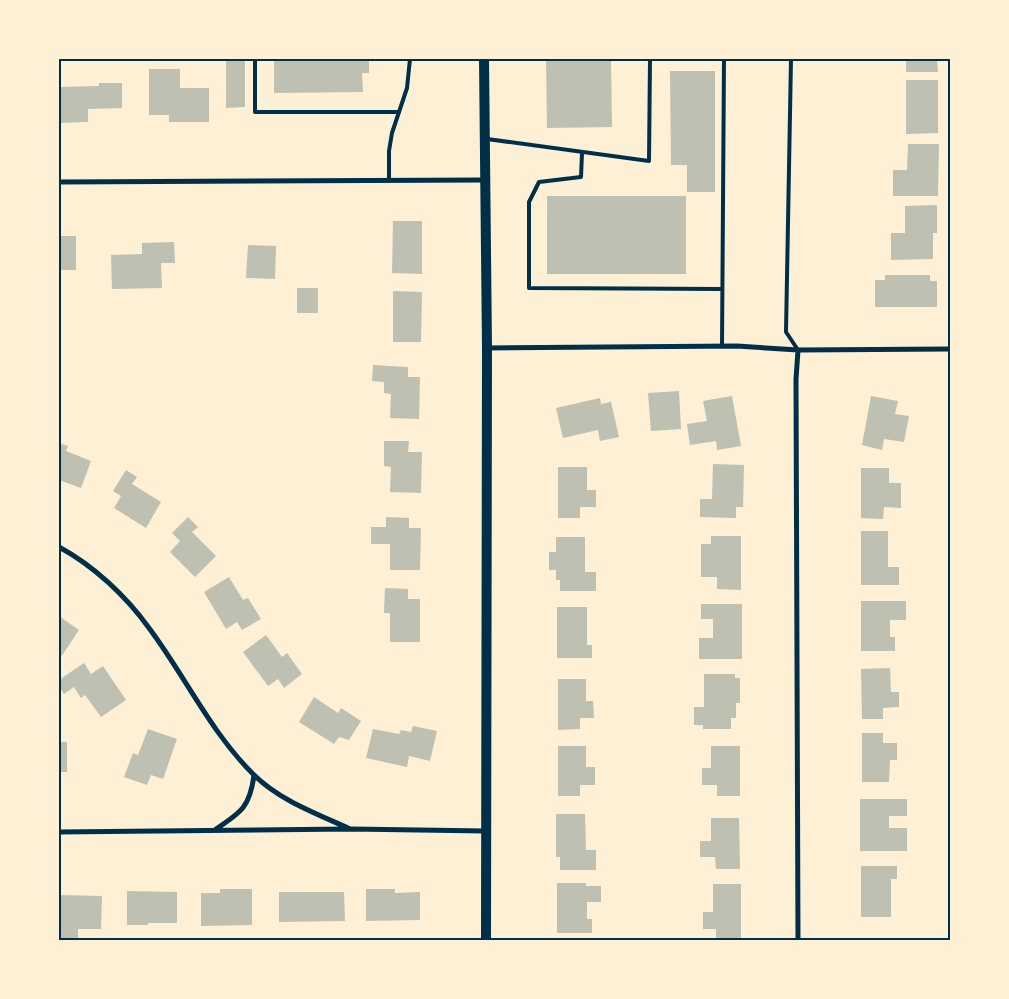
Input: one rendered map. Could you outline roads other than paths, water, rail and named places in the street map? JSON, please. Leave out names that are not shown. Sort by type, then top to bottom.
[{"type":"main road","points":[[484,59],[486,940]]},
{"type":"street","points":[[59,182],[484,180]]},
{"type":"street","points":[[486,348],[722,346],[798,350],[950,349]]},
{"type":"street","points":[[798,350],[796,379],[798,940]]},
{"type":"street","points":[[59,548],[90,568],[124,598],[149,628],[215,731],[254,775],[291,802],[351,829]]},
{"type":"street","points":[[215,830],[243,808],[251,792],[254,775]]},
{"type":"street","points":[[59,832],[351,829],[486,831]]},
{"type":"lane","points":[[255,59],[255,112],[399,112]]},
{"type":"lane","points":[[389,180],[391,142],[407,88],[410,59]]},
{"type":"lane","points":[[484,138],[649,161],[650,59]]},
{"type":"lane","points":[[722,346],[724,59]]},
{"type":"lane","points":[[791,59],[786,332],[798,350]]},
{"type":"lane","points":[[582,153],[581,177],[539,182],[529,202],[529,288],[722,289]]}]
